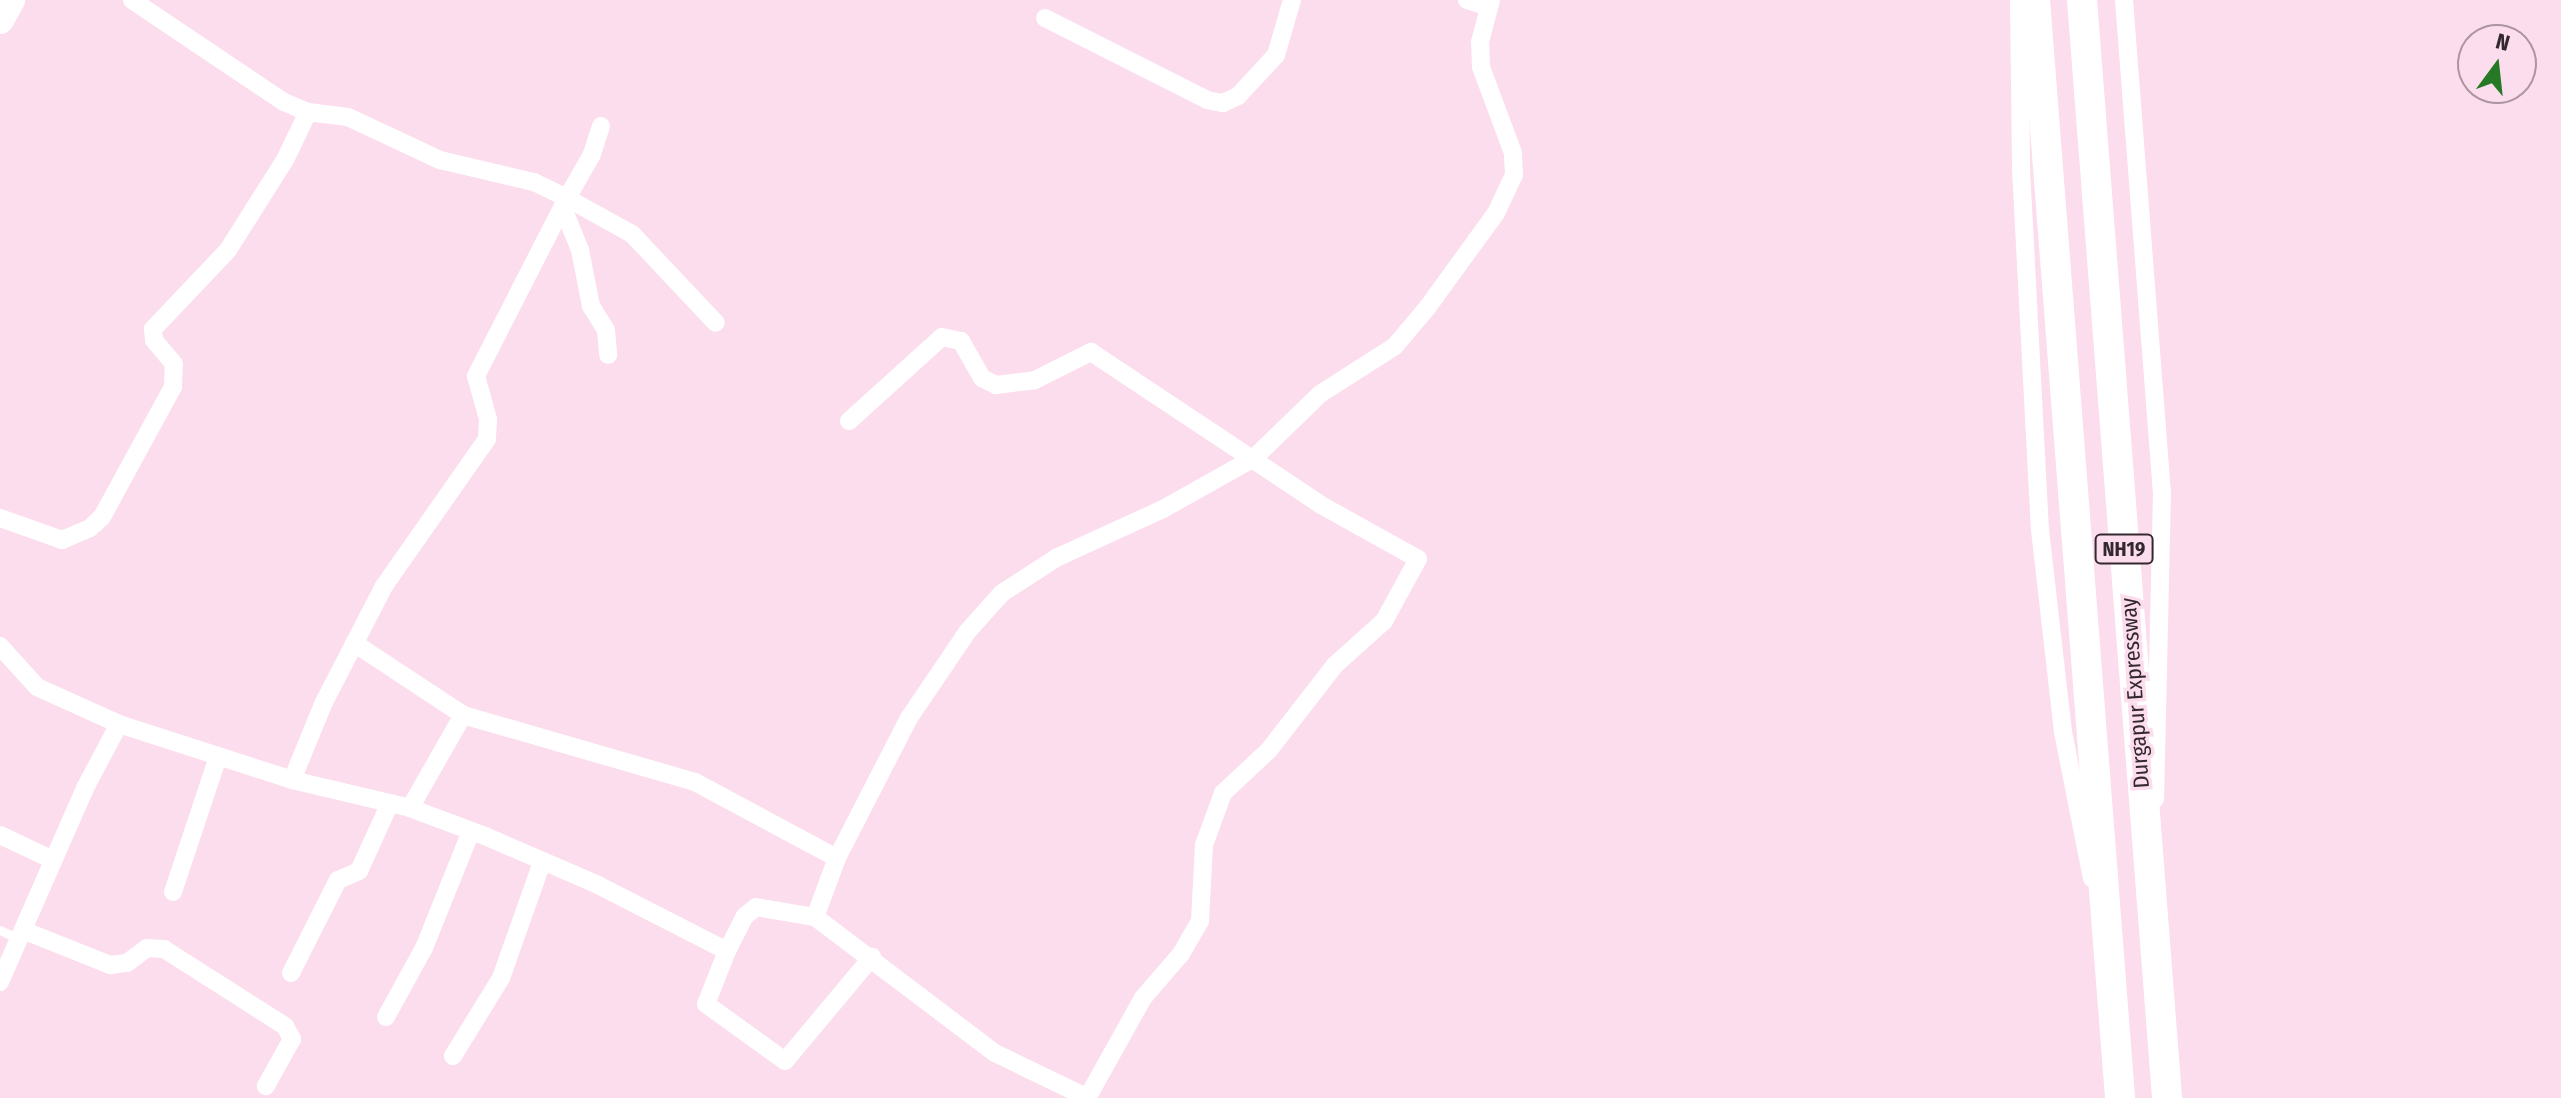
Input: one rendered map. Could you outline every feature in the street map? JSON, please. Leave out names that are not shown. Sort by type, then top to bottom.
[{"type":"highway","name":"Durgapur Expressway","points":[[2035,0],[2120,1098]]},
{"type":"highway","name":"Durgapur Expressway","points":[[2082,0],[2167,1098]]},
{"type":"main road","points":[[0,20],[11,0]]},
{"type":"street","points":[[132,0],[266,94],[308,112],[348,117],[440,160],[534,182],[565,203],[632,234],[716,323]]},
{"type":"street","points":[[1045,18],[1207,100],[1223,103],[1238,96],[1276,55],[1292,0]]},
{"type":"street","points":[[815,917],[837,858],[909,718],[985,609],[1056,558],[1163,509],[1254,458],[1320,394],[1395,346],[1504,198],[1515,163],[1481,67],[1489,4],[1467,0]]},
{"type":"street","points":[[2019,0],[2021,169],[2050,634],[2084,846],[2108,939]]},
{"type":"street","points":[[2124,0],[2162,492],[2161,712],[2149,879]]},
{"type":"street","points":[[0,518],[62,540],[102,517],[173,387],[174,364],[154,340],[153,329],[228,250],[308,112]]},
{"type":"street","points":[[292,780],[354,643],[384,586],[487,439],[488,419],[476,376],[523,276],[587,165],[601,126]]},
{"type":"street","points":[[565,203],[580,250],[591,306],[606,330],[608,355]]},
{"type":"street","points":[[849,421],[948,335],[961,341],[982,378],[996,385],[1035,380],[1086,351],[1100,355],[1321,505],[1412,553],[1419,561],[1384,621],[1335,665],[1269,750],[1223,793],[1204,845],[1200,921],[1180,955],[1143,998],[1088,1098],[995,1053],[872,957],[815,917],[756,907],[745,916],[706,1004],[785,1061],[872,957]]},
{"type":"street","points":[[354,643],[463,715],[695,782],[837,858]]},
{"type":"street","points":[[0,646],[37,687],[119,724],[292,780],[410,808],[598,885],[727,951]]},
{"type":"street","points":[[410,808],[463,715]]},
{"type":"street","points":[[0,982],[53,860],[119,724]]},
{"type":"street","points":[[173,892],[218,757]]},
{"type":"street","points":[[291,973],[338,880],[359,871],[390,803]]},
{"type":"street","points":[[386,1017],[424,948],[471,831]]},
{"type":"street","points":[[0,835],[53,860]]},
{"type":"street","points":[[453,1056],[501,978],[542,862]]},
{"type":"street","points":[[23,935],[110,965],[127,963],[147,948],[164,949],[285,1026],[292,1039],[266,1086]]},
{"type":"lane","points":[[0,930],[23,935]]}]
